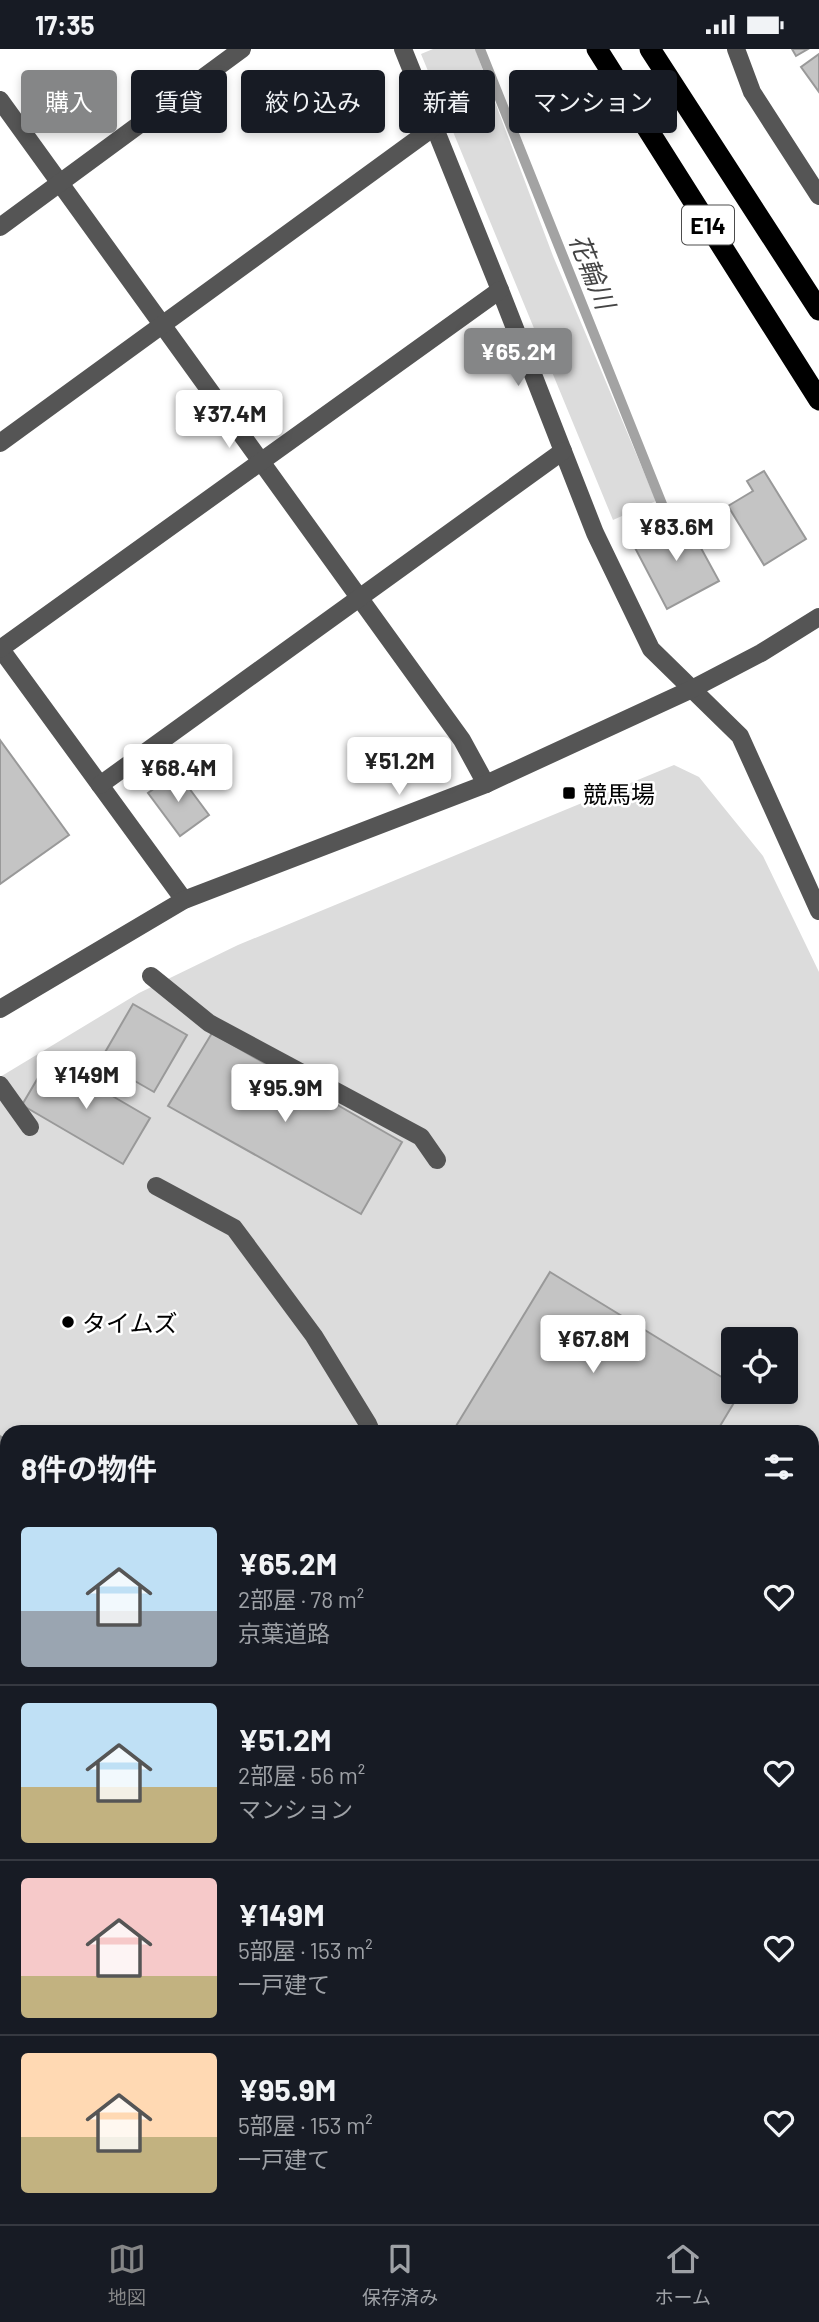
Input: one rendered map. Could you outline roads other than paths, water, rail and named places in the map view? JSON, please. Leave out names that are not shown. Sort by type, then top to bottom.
[{"type":"highway","name":"E14","points":[[597,49],[819,400]]},
{"type":"highway","name":"E14","points":[[650,49],[819,310]]},
{"type":"street","points":[[0,227],[243,49]]},
{"type":"street","points":[[403,49],[411,70]]},
{"type":"street","points":[[736,49],[752,92],[819,196]]},
{"type":"street","points":[[0,100],[462,740],[486,784]]},
{"type":"street","points":[[0,443],[426,133]]},
{"type":"street","points":[[436,133],[595,533],[651,649],[740,736],[819,911]]},
{"type":"street","points":[[184,900],[0,649],[500,290]]},
{"type":"street","points":[[100,785],[563,451]]},
{"type":"street","points":[[0,1009],[184,900],[486,784],[692,689],[761,653],[819,617]]},
{"type":"street","points":[[151,976],[209,1023],[421,1137],[437,1160]]},
{"type":"street","points":[[0,1085],[30,1127]]},
{"type":"street","points":[[156,1186],[234,1228],[314,1336],[368,1425]]},
{"type":"waterway","name":"花輪川","points":[[480,49],[664,509]]},
{"type":"place","name":"競馬場","points":[[569,793]]},
{"type":"place","name":"タイムズ","points":[[68,1322]]}]
